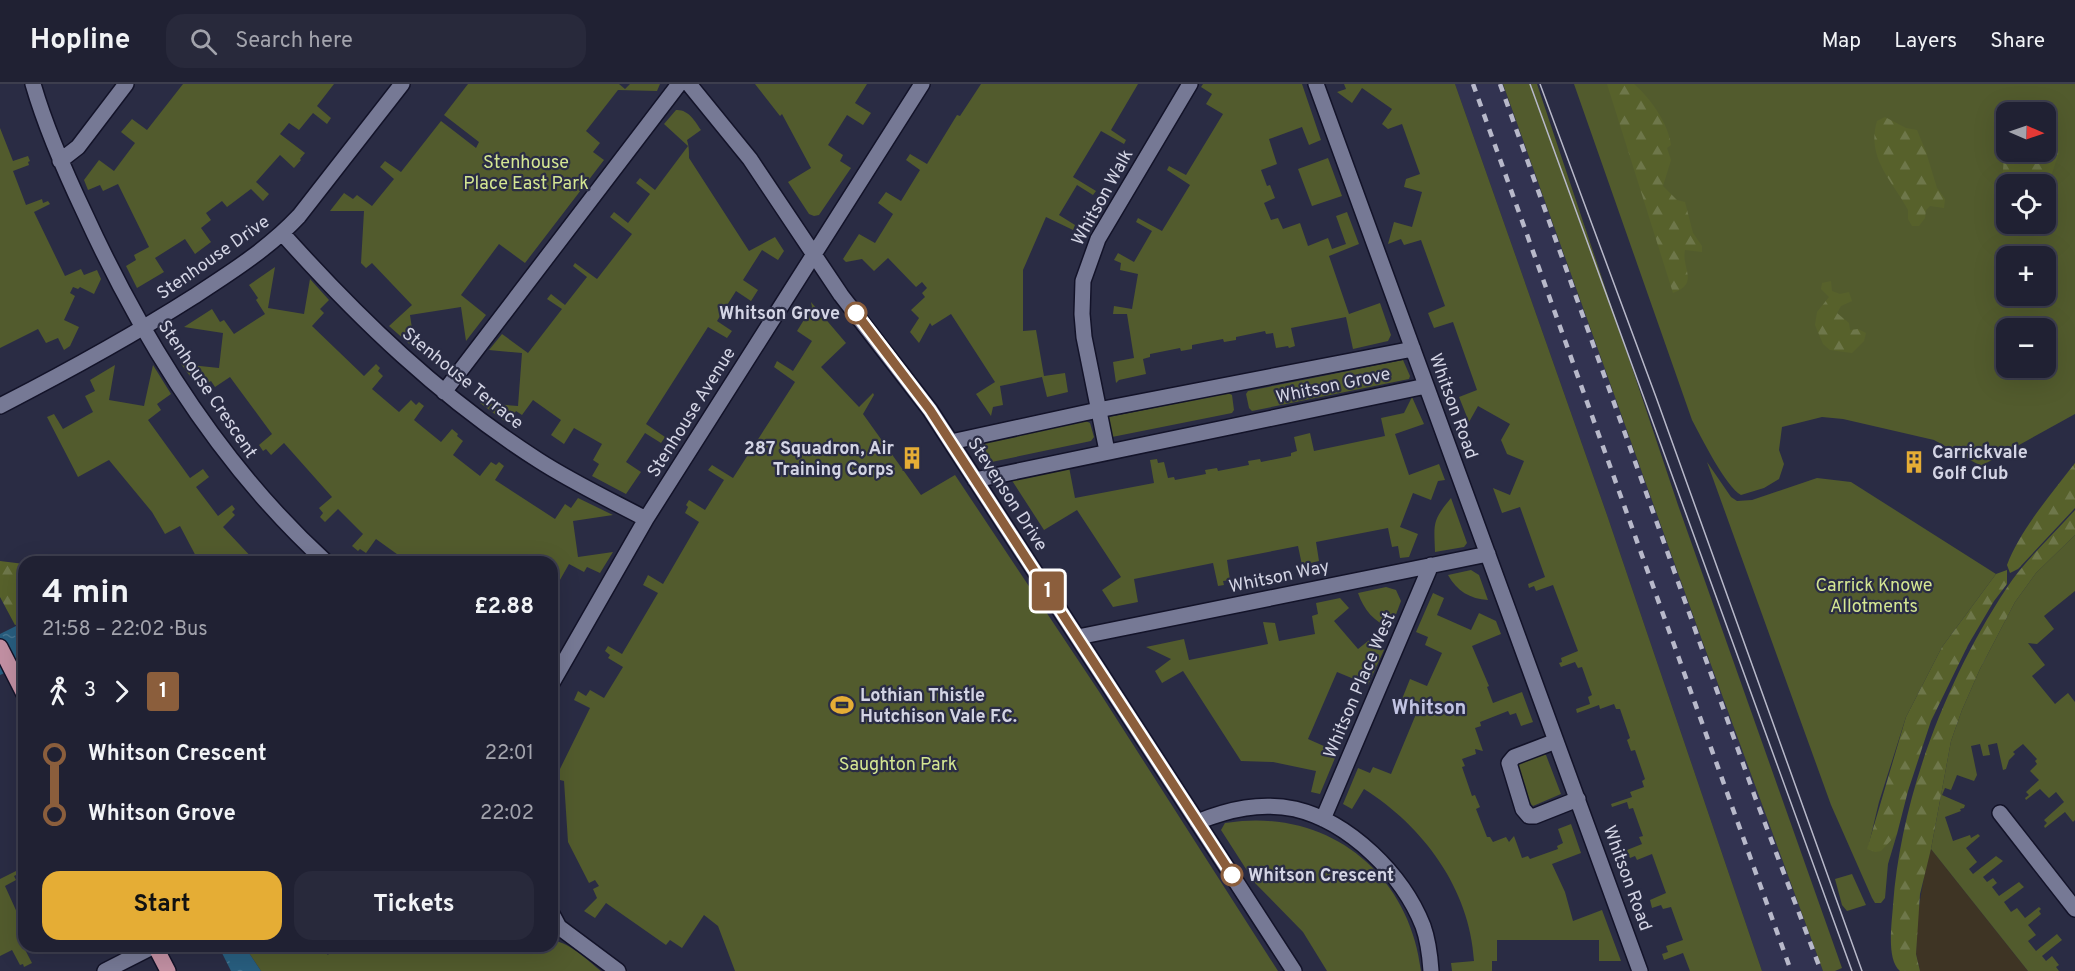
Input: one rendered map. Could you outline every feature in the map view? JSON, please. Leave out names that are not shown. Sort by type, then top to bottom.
[{"type":"main road","points":[[0,647],[18,683]]},
{"type":"main road","points":[[157,952],[168,971]]},
{"type":"street","name":"Stenhouse Crescent","points":[[33,84],[60,161],[109,268],[143,328],[183,390],[243,474],[277,514],[320,556]]},
{"type":"street","points":[[60,161],[78,147],[126,84]]},
{"type":"street","name":"Stenhouse Drive","points":[[0,406],[76,367],[143,328],[224,277],[282,233],[402,84]]},
{"type":"street","points":[[444,392],[679,84]]},
{"type":"street","name":"Stevenson Drive","points":[[689,84],[750,159],[813,255],[930,410],[1294,971]]},
{"type":"street","name":"Stenhouse Avenue","points":[[558,670],[646,519],[922,84]]},
{"type":"street","name":"Whitson Walk","points":[[1098,410],[1082,314],[1083,281],[1098,239],[1190,84]]},
{"type":"street","name":"Whitson Road","points":[[1316,84],[1640,971]]},
{"type":"street","name":"Stenhouse Terrace","points":[[282,233],[368,325],[444,392],[539,461],[646,519]]},
{"type":"street","name":"Whitson Grove","points":[[951,442],[1098,410],[1413,349]]},
{"type":"street","name":"Whitson Grove","points":[[975,480],[1426,386]]},
{"type":"street","points":[[1098,410],[1107,451]]},
{"type":"street","name":"Whitson Way","points":[[1078,638],[1488,554]]},
{"type":"street","name":"Whitson Place West","points":[[1323,819],[1431,565]]},
{"type":"street","points":[[1556,741],[1514,757],[1509,763],[1523,808],[1529,816],[1535,816],[1578,799]]},
{"type":"street","points":[[1197,822],[1222,812],[1256,807],[1294,809],[1323,819],[1364,846],[1404,889],[1424,927],[1431,971]]},
{"type":"street","points":[[2000,813],[2075,909]]},
{"type":"street","points":[[558,926],[618,971]]},
{"type":"street","points":[[105,971],[142,952]]},
{"type":"shaded area","points":[[1455,84],[1503,84],[1823,971],[1762,971],[1607,515]]},
{"type":"shaded area","points":[[1931,849],[2028,971],[1920,971],[1916,954],[1917,919]]},
{"type":"green space","points":[[183,84],[334,84],[317,106],[331,118],[327,124],[313,113],[299,130],[289,123],[280,134],[305,153],[294,168],[280,155],[256,182],[269,194],[263,201],[251,189],[227,207],[222,201],[206,213],[211,220],[201,228],[211,242],[195,254],[185,239],[155,258],[164,272],[137,288],[126,266],[136,260],[134,255],[149,247],[118,184],[103,191],[100,185],[88,190],[84,180],[99,160],[114,171],[135,143],[121,132],[132,119],[147,130]]},
{"type":"green space","name":"Stenhouse Place East Park","points":[[468,84],[619,84],[625,89],[630,84],[660,84],[657,91],[618,90],[586,131],[600,143],[593,152],[604,160],[525,263],[499,244],[461,295],[486,315],[466,341],[461,307],[410,315],[415,349],[389,326],[412,305],[372,263],[366,268],[361,263],[364,211],[330,211],[344,193],[353,199],[357,195],[372,206],[394,179],[380,167],[385,161],[401,172],[441,121],[476,148],[479,142],[444,115]]},
{"type":"green space","points":[[755,84],[867,84],[855,103],[871,113],[863,125],[847,115],[828,145],[843,155],[840,161],[851,168],[819,215],[809,214],[788,182],[811,168],[782,114],[780,116]]},
{"type":"green space","points":[[981,84],[1138,84],[1111,130],[1126,140],[1124,144],[1101,131],[1073,177],[1096,191],[1093,195],[1077,185],[1059,215],[1075,225],[1073,230],[1046,217],[1023,270],[1023,331],[1036,330],[1044,376],[1065,373],[1068,392],[1047,397],[1042,377],[1000,386],[1003,405],[993,407],[991,416],[976,394],[995,382],[951,314],[932,326],[930,323],[919,343],[910,332],[919,318],[911,310],[925,297],[922,293],[927,288],[922,282],[916,287],[888,258],[874,271],[862,259],[846,262],[843,259],[859,234],[875,243],[893,214],[878,203],[886,192],[901,201],[920,170],[906,160],[910,154],[927,164],[957,115],[960,116]]},
{"type":"green space","points":[[1203,84],[1302,84],[1321,140],[1309,145],[1302,127],[1269,139],[1277,164],[1261,170],[1275,198],[1264,203],[1271,220],[1278,218],[1283,229],[1300,223],[1308,246],[1328,238],[1332,249],[1346,244],[1336,216],[1347,212],[1359,244],[1329,256],[1349,314],[1380,303],[1391,335],[1388,341],[1353,349],[1346,317],[1291,328],[1295,346],[1289,348],[1288,346],[1276,348],[1273,333],[1266,334],[1265,331],[1236,337],[1236,340],[1224,342],[1223,339],[1192,345],[1192,349],[1181,351],[1180,348],[1150,354],[1150,357],[1143,359],[1146,374],[1119,380],[1116,383],[1113,362],[1134,358],[1127,314],[1113,314],[1114,306],[1132,309],[1138,274],[1120,270],[1121,263],[1114,260],[1118,253],[1134,262],[1152,231],[1136,222],[1138,218],[1162,231],[1190,185],[1167,170],[1169,166],[1186,175],[1223,114],[1206,104],[1212,94],[1201,87]]},
{"type":"green space","points":[[1344,84],[1455,84],[1607,515],[1762,971],[1690,971],[1683,953],[1664,960],[1662,954],[1668,952],[1666,946],[1683,940],[1671,907],[1663,909],[1661,905],[1652,908],[1650,900],[1666,893],[1652,854],[1637,860],[1635,856],[1630,858],[1627,850],[1642,844],[1639,837],[1643,836],[1633,808],[1629,809],[1627,802],[1612,807],[1611,804],[1632,797],[1630,792],[1644,787],[1642,781],[1645,779],[1635,750],[1631,751],[1627,740],[1630,738],[1620,709],[1616,709],[1614,704],[1600,709],[1599,705],[1577,713],[1576,709],[1590,704],[1588,697],[1592,695],[1582,667],[1578,668],[1575,662],[1561,667],[1559,663],[1562,662],[1561,658],[1578,651],[1553,585],[1536,591],[1534,586],[1529,588],[1528,584],[1545,577],[1520,507],[1502,513],[1493,488],[1510,495],[1524,461],[1507,454],[1501,440],[1510,424],[1478,406],[1469,422],[1459,397],[1477,390],[1453,322],[1434,328],[1428,313],[1445,306],[1421,240],[1404,245],[1401,239],[1388,244],[1394,222],[1412,227],[1422,192],[1404,187],[1406,179],[1420,174],[1402,124],[1388,129],[1382,124],[1392,109],[1362,88],[1352,103],[1337,92],[1346,89]]},
{"type":"green space","points":[[1503,84],[1537,84],[1678,505],[1842,968],[1835,971],[1823,971]]},
{"type":"green space","points":[[1574,84],[2075,84],[2075,414],[1981,466],[1934,440],[1843,419],[1822,417],[1782,427],[1779,450],[1784,464],[1779,479],[1764,488],[1741,495],[1728,482],[1692,420]]},
{"type":"green space","points":[[1607,84],[1634,84],[1658,112],[1669,137],[1671,145],[1667,148],[1671,160],[1663,186],[1677,200],[1685,202],[1693,233],[1702,246],[1702,252],[1685,250],[1688,280],[1686,285],[1673,293]]},
{"type":"green space","points":[[676,110],[688,114],[701,130],[687,140],[689,147],[689,158],[749,251],[775,237],[784,251],[778,260],[762,250],[743,280],[758,290],[751,301],[736,291],[717,321],[732,331],[727,338],[708,327],[646,424],[665,437],[661,443],[645,433],[626,462],[641,472],[626,494],[592,476],[599,464],[593,460],[602,444],[574,428],[564,444],[551,435],[561,420],[533,400],[522,415],[516,411],[507,423],[480,403],[518,406],[522,353],[489,350],[502,334],[528,353],[562,309],[547,299],[551,294],[565,305],[587,277],[573,266],[575,263],[597,279],[632,234],[610,217],[614,212],[628,223],[650,194],[636,183],[640,178],[655,190],[688,146],[664,124]]},
{"type":"green space","points":[[1885,117],[1906,128],[1917,130],[1937,188],[1945,199],[1944,208],[1930,206],[1926,210],[1925,218],[1919,226],[1912,226],[1908,219],[1908,210],[1878,158],[1875,146],[1877,121]]},
{"type":"green space","points":[[0,128],[13,161],[28,156],[30,161],[29,165],[13,171],[26,205],[42,199],[43,203],[48,201],[50,204],[34,212],[65,276],[81,269],[84,275],[97,270],[101,279],[94,294],[80,287],[78,289],[73,287],[70,293],[75,296],[64,320],[79,327],[70,346],[64,350],[58,338],[46,343],[38,329],[0,348]]},
{"type":"green space","points":[[1328,158],[1342,196],[1312,206],[1298,169]]},
{"type":"green space","points":[[2003,162],[2056,162],[2052,174],[2003,173]]},
{"type":"green space","points":[[275,267],[268,308],[304,314],[310,279],[329,300],[320,309],[324,313],[312,326],[364,376],[376,364],[383,376],[372,389],[399,412],[411,400],[416,405],[419,402],[424,406],[414,420],[441,442],[452,429],[458,434],[457,436],[463,441],[453,455],[480,476],[491,462],[496,465],[499,462],[504,466],[495,480],[555,519],[565,504],[571,508],[578,498],[613,515],[573,521],[578,557],[613,552],[600,573],[587,567],[584,572],[569,564],[558,583],[558,556],[400,556],[376,539],[366,553],[360,549],[358,551],[352,546],[363,534],[338,509],[325,522],[320,517],[323,513],[319,508],[332,497],[284,443],[271,455],[266,449],[263,451],[259,445],[272,434],[230,377],[215,387],[211,381],[199,388],[181,364],[219,368],[223,333],[184,327],[212,309],[220,322],[224,320],[234,334],[265,314],[249,285]]},
{"type":"green space","points":[[1831,281],[1832,291],[1840,294],[1849,292],[1852,301],[1841,306],[1837,313],[1849,323],[1850,330],[1858,329],[1866,333],[1864,341],[1852,353],[1830,350],[1823,344],[1815,325],[1817,312],[1829,297],[1821,289],[1822,283]]},
{"type":"green space","name":"Saughton Park","points":[[811,302],[846,343],[821,367],[859,407],[873,393],[863,414],[921,495],[955,475],[1100,693],[1278,971],[735,971],[718,926],[704,915],[682,948],[670,940],[666,945],[606,903],[595,918],[584,911],[597,898],[593,889],[599,886],[595,880],[589,883],[568,842],[564,781],[558,780],[558,773],[590,708],[574,700],[578,691],[586,696],[590,690],[604,698],[623,667],[608,658],[610,655],[605,651],[608,646],[622,654],[658,593],[643,585],[648,575],[663,584],[699,522],[685,513],[689,500],[705,510],[724,480],[708,470],[712,465],[733,478],[795,382],[774,367],[777,361],[793,371],[812,341],[797,331],[812,307]]},
{"type":"green space","points":[[1403,360],[1410,376],[1409,379],[1252,411],[1249,408],[1246,394],[1248,391]]},
{"type":"green space","points":[[115,365],[109,400],[144,406],[153,365],[171,394],[157,404],[161,410],[148,420],[190,478],[203,469],[209,477],[196,487],[218,516],[232,505],[235,509],[232,512],[235,515],[223,527],[250,556],[196,556],[180,526],[165,534],[152,512],[109,460],[78,477],[47,417],[54,414],[63,429],[93,412],[85,396],[95,391],[90,380]]},
{"type":"green space","points":[[1228,393],[1232,395],[1234,410],[1232,413],[1112,437],[1107,418],[1109,417]]},
{"type":"green space","points":[[1412,397],[1424,424],[1395,434],[1409,475],[1439,464],[1445,480],[1438,481],[1431,500],[1413,493],[1400,527],[1418,534],[1409,557],[1400,558],[1398,546],[1392,547],[1388,528],[1316,542],[1319,561],[1302,565],[1298,546],[1227,560],[1230,580],[1223,581],[1224,585],[1218,586],[1213,563],[1134,579],[1138,602],[1113,607],[1102,590],[1121,577],[1077,510],[1044,530],[1011,479],[1069,467],[1075,498],[1154,483],[1150,460],[1157,459],[1158,463],[1164,462],[1168,478],[1174,477],[1175,480],[1206,474],[1205,470],[1217,468],[1218,471],[1249,465],[1248,461],[1260,459],[1261,462],[1291,456],[1291,453],[1297,451],[1294,437],[1310,433],[1314,451],[1385,436],[1381,418],[1404,413]]},
{"type":"green space","points":[[1086,421],[1090,423],[1094,437],[1091,441],[982,464],[970,445]]},
{"type":"green space","name":"Carrick Knowe Allotments","points":[[1707,462],[1731,497],[1737,501],[1752,500],[1817,478],[1851,482],[1996,574],[1942,647],[1906,717],[1879,802],[1868,848],[1897,834],[1888,864],[1885,898],[1881,903],[1875,903],[1872,898],[1831,805]]},
{"type":"green space","points":[[2075,463],[2075,508],[2018,569],[2010,573],[2007,565],[2020,539],[2037,512]]},
{"type":"green space","points":[[1451,498],[1467,543],[1464,547],[1435,552],[1435,523]]},
{"type":"green space","points":[[2075,510],[2075,535],[2036,573],[2015,602],[1980,669],[1962,710],[1951,741],[1931,849],[1920,894],[1916,954],[1920,971],[1900,971],[1891,950],[1898,864],[1916,782],[1930,741],[1946,700],[1984,624],[2013,578]]},
{"type":"green space","points":[[2075,535],[2075,591],[2044,616],[2054,629],[2037,644],[2028,643],[2045,665],[2032,676],[2055,704],[2068,693],[2075,702],[2075,820],[2073,822],[2065,812],[2045,828],[2047,823],[2044,820],[2064,802],[2056,792],[2049,798],[2040,789],[2026,800],[2025,798],[2029,795],[2026,792],[2039,780],[2030,771],[2037,764],[2035,761],[2037,759],[2023,744],[2013,752],[2015,754],[2003,770],[1997,743],[1988,745],[1990,755],[1983,756],[1980,744],[1971,746],[1977,775],[1974,781],[1957,775],[1951,790],[1945,788],[1942,795],[1965,805],[1960,809],[1961,811],[1945,817],[1953,841],[1970,835],[1971,838],[1978,834],[1980,836],[1966,848],[1977,862],[1969,869],[1973,874],[1996,856],[2003,861],[1983,877],[1987,882],[1993,878],[1997,883],[1992,887],[1999,896],[2019,882],[2024,887],[2004,902],[2011,912],[2017,908],[2025,918],[2039,907],[2041,909],[2039,911],[2041,914],[2028,925],[2036,935],[2028,941],[2036,951],[2057,934],[2062,940],[2042,956],[2046,961],[2052,956],[2059,965],[2056,967],[2059,971],[2028,971],[1931,849],[1951,741],[1980,669],[2015,602],[2036,573]]},
{"type":"green space","points":[[0,561],[18,563],[18,624],[15,625],[0,597]]},
{"type":"green space","points":[[1471,570],[1479,575],[1488,600],[1475,598],[1465,593],[1448,575]]},
{"type":"green space","points":[[2007,570],[2007,584],[1968,645],[1931,721],[1908,791],[1897,834],[1881,851],[1875,852],[1867,849],[1906,717],[1942,647],[1996,574]]},
{"type":"green space","points":[[1386,587],[1396,590],[1401,601],[1391,628],[1370,615],[1358,593]]},
{"type":"green space","points":[[1433,593],[1444,598],[1437,615],[1471,630],[1479,613],[1496,621],[1501,634],[1472,646],[1489,686],[1487,687],[1493,703],[1522,692],[1533,722],[1521,726],[1516,713],[1510,715],[1508,711],[1480,722],[1481,726],[1475,728],[1483,751],[1475,749],[1476,754],[1462,759],[1465,766],[1462,767],[1472,796],[1475,795],[1480,807],[1476,809],[1487,837],[1490,837],[1493,842],[1506,837],[1509,842],[1514,836],[1522,858],[1528,856],[1530,859],[1558,849],[1557,846],[1563,843],[1558,829],[1571,824],[1581,853],[1552,864],[1565,892],[1573,921],[1602,910],[1621,961],[1599,961],[1599,940],[1497,940],[1497,961],[1492,961],[1492,971],[1452,971],[1451,963],[1474,961],[1471,934],[1463,909],[1440,862],[1406,821],[1364,789],[1352,809],[1343,804],[1358,768],[1370,773],[1373,767],[1391,774],[1419,707],[1402,699],[1410,679],[1427,686],[1442,653],[1425,645],[1428,637],[1416,632]]},
{"type":"green space","points":[[1340,598],[1349,608],[1334,621],[1358,649],[1373,637],[1384,650],[1368,685],[1356,675],[1354,679],[1337,672],[1308,739],[1326,747],[1323,753],[1335,758],[1320,794],[1311,792],[1316,771],[1273,762],[1241,761],[1183,671],[1162,683],[1155,671],[1171,659],[1146,647],[1184,639],[1189,660],[1268,644],[1263,622],[1275,623],[1279,641],[1315,634],[1312,616],[1318,614],[1316,603]]},
{"type":"green space","points":[[1544,754],[1561,794],[1533,806],[1518,766],[1519,763]]},
{"type":"green space","points":[[1276,822],[1308,828],[1337,841],[1363,858],[1384,881],[1402,907],[1414,938],[1421,971],[1327,971],[1303,932],[1255,883],[1221,830],[1225,823]]},
{"type":"green space","points":[[18,870],[18,874],[14,876],[16,880],[5,886],[18,915],[18,952],[26,952],[32,963],[24,967],[23,964],[20,965],[12,950],[0,956],[0,879]]},
{"type":"green space","points":[[1852,874],[1866,905],[1847,911],[1842,905],[1835,879]]},
{"type":"green space","points":[[558,942],[572,948],[601,971],[261,971],[248,952],[325,952],[328,955],[330,952],[558,952]]},
{"type":"water","points":[[18,625],[18,668],[0,675],[0,634]]},
{"type":"water","points":[[222,952],[248,952],[261,971],[231,971]]},
{"type":"tram line","points":[[1530,84],[1852,971]]},
{"type":"tram line","points":[[1540,84],[1656,397],[1862,971]]},
{"type":"railway","points":[[1473,84],[1791,971]]},
{"type":"railway","points":[[1500,84],[1755,797],[1821,971]]},
{"type":"bus line","name":"1","points":[[856,313],[930,410],[1232,875]]},
{"type":"place","name":"Whitson Grove","points":[[856,313]]},
{"type":"place","name":"287 Squadron, Air Training Corps","points":[[912,458]]},
{"type":"place","name":"Carrickvale Golf Club","points":[[1914,462]]},
{"type":"place","name":"Lothian Thistle Hutchison Vale F.C.","points":[[842,705]]},
{"type":"place","name":"Whitson Crescent","points":[[1232,875]]},
{"type":"district","name":"Whitson","points":[[1429,707]]}]
